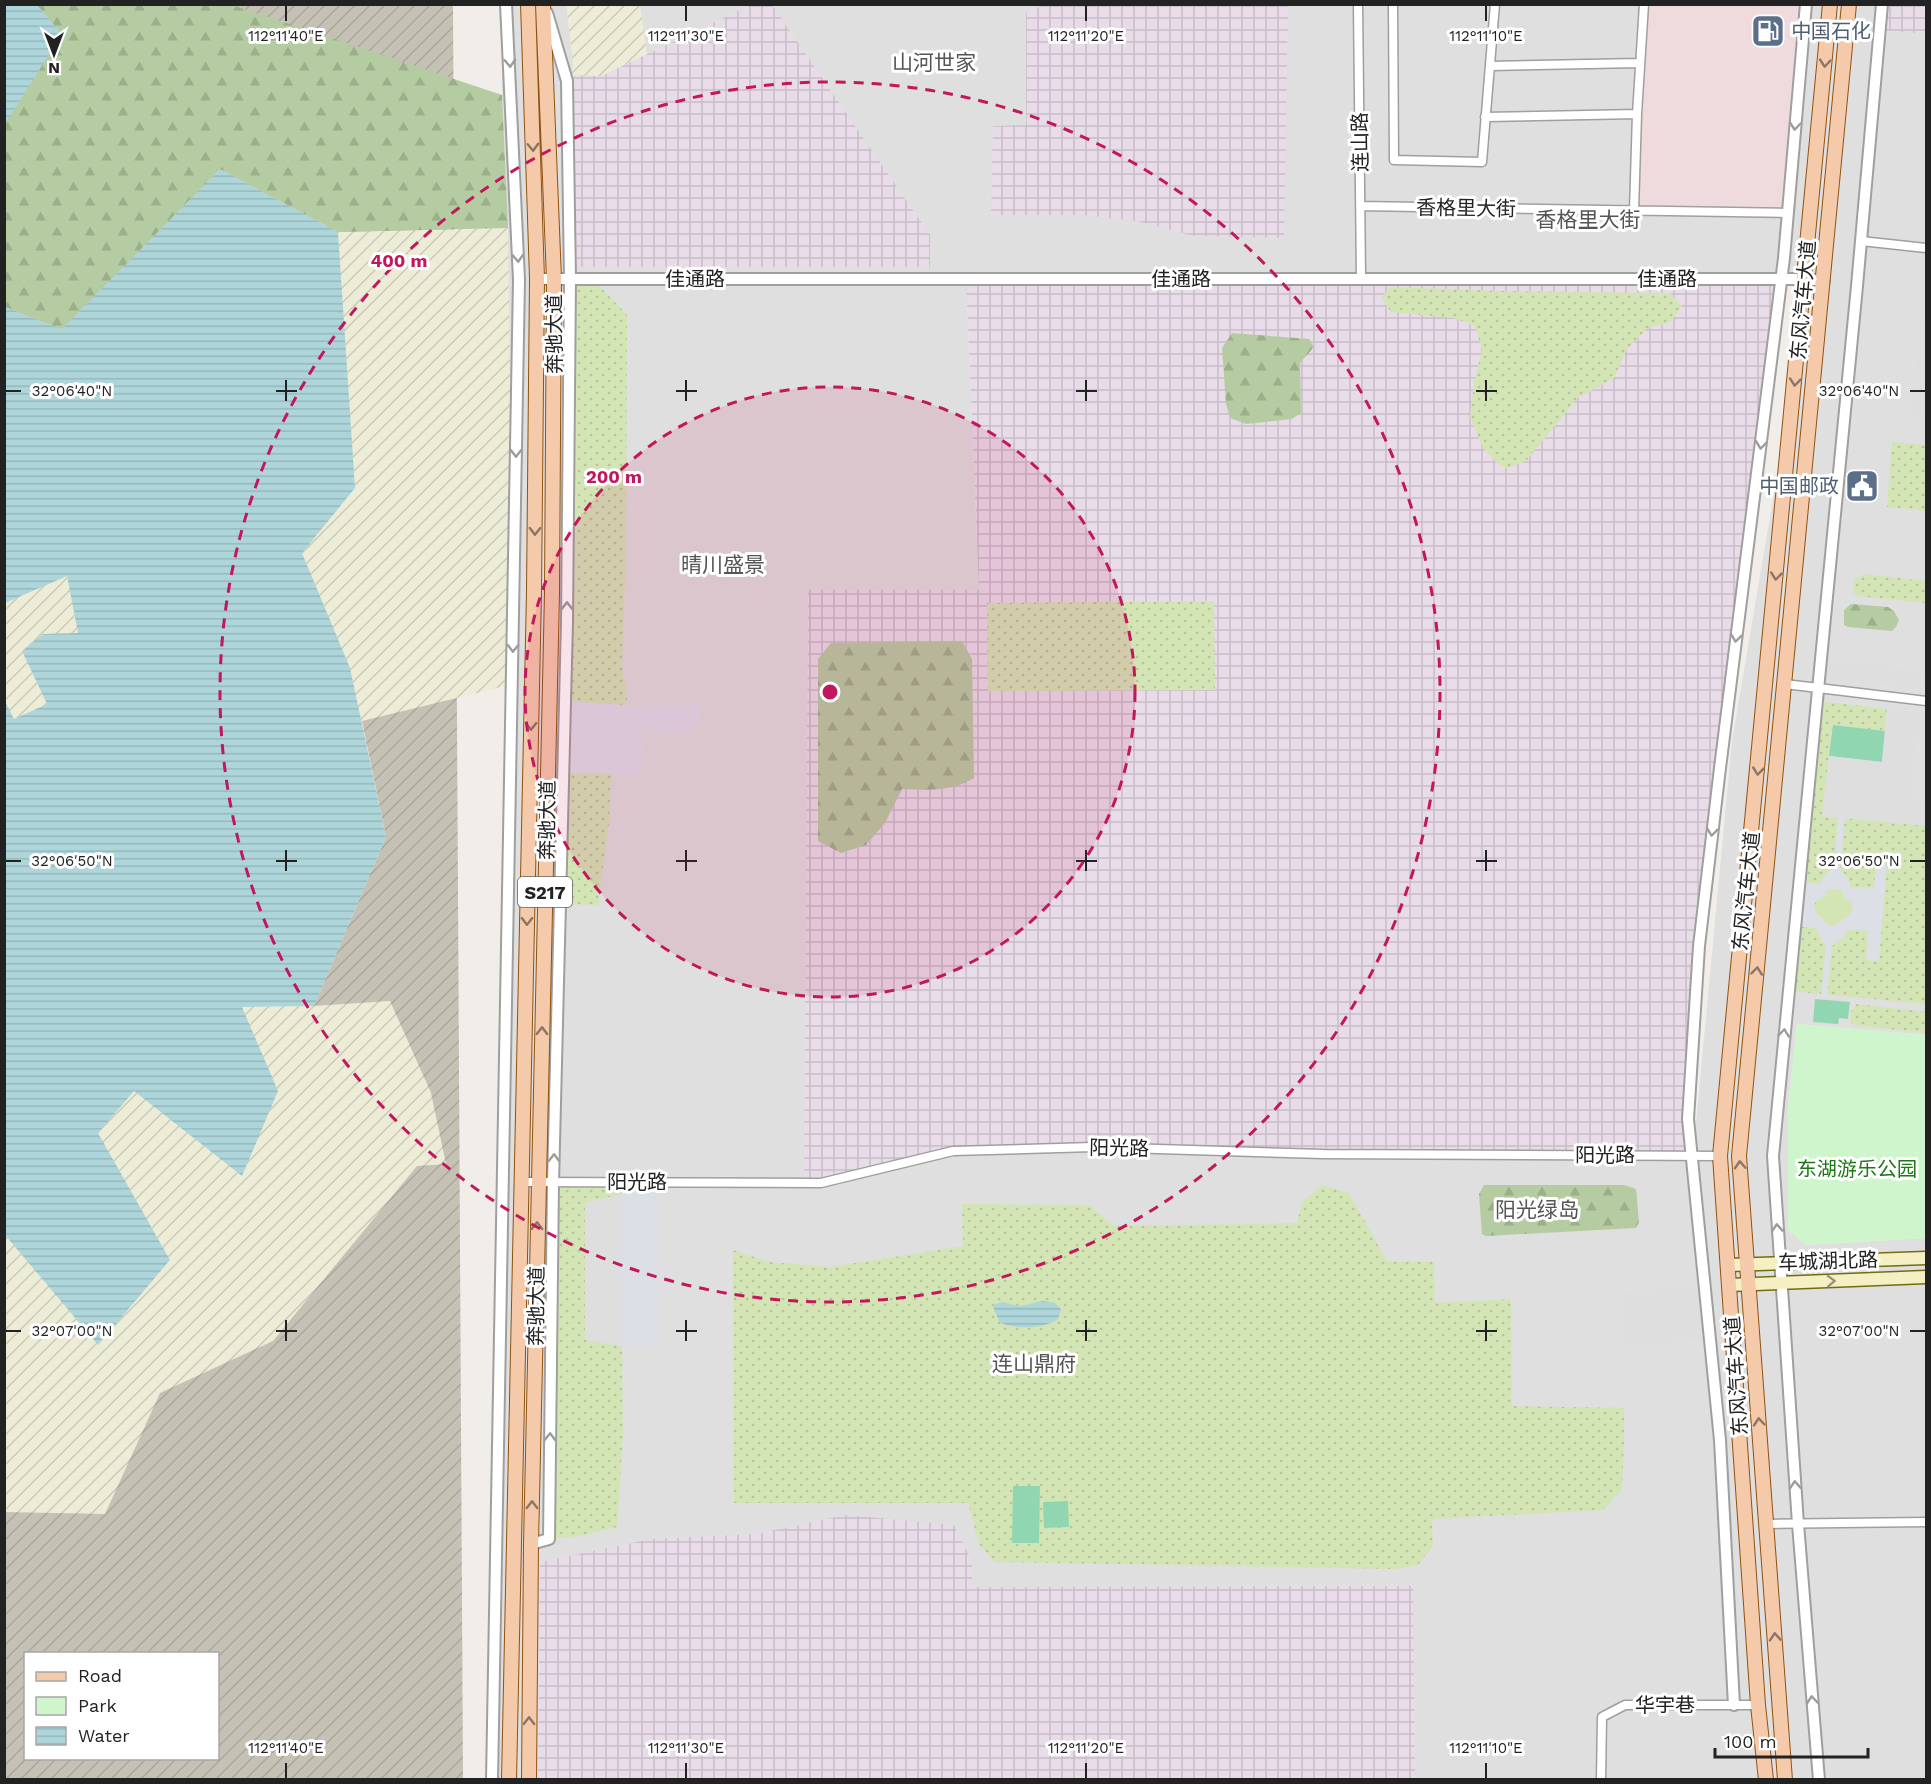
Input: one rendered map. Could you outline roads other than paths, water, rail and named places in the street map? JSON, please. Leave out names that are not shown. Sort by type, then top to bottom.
[{"type":"main road","name":"奔驰大道","points":[[509,1779],[534,592],[537,279],[528,4]]},
{"type":"main road","name":"奔驰大道","points":[[528,1779],[538,1183],[552,593],[554,279],[544,4]]},
{"type":"main road","name":"东风汽车大道","points":[[1766,1779],[1758,1705],[1720,1156],[1830,4]]},
{"type":"main road","name":"东风汽车大道","points":[[1785,1779],[1739,1156],[1849,4]]},
{"type":"main road","name":"车城湖北路","points":[[1729,1265],[1926,1258]]},
{"type":"main road","name":"车城湖北路","points":[[1730,1285],[1926,1278]]},
{"type":"street","points":[[492,1779],[519,280],[506,4]]},
{"type":"street","points":[[531,1544],[549,1539],[553,1183],[567,622],[570,279],[567,81],[544,4]]},
{"type":"street","name":"连山路","points":[[1358,4],[1361,279]]},
{"type":"street","points":[[1393,4],[1394,160],[1482,162],[1495,4]]},
{"type":"street","points":[[1634,211],[1644,4]]},
{"type":"street","points":[[1734,1705],[1720,1440],[1688,1119],[1699,945],[1781,279],[1806,4]]},
{"type":"street","points":[[1819,1779],[1798,1524],[1773,1156],[1882,4]]},
{"type":"street","points":[[1490,66],[1640,63]]},
{"type":"street","points":[[1485,117],[1637,114]]},
{"type":"street","name":"香格里大街","points":[[1360,206],[1788,213]]},
{"type":"street","points":[[1861,241],[1926,248]]},
{"type":"street","name":"佳通路","points":[[537,279],[1805,279],[1824,281]]},
{"type":"street","points":[[1785,684],[1926,701]]},
{"type":"street","name":"阳光路","points":[[522,1182],[821,1183],[953,1151],[1093,1146],[1323,1154],[1720,1156]]},
{"type":"street","points":[[500,1338],[519,1338]]},
{"type":"street","points":[[1767,1524],[1926,1522]]},
{"type":"street","name":"华宇巷","points":[[1601,1779],[1602,1717],[1625,1705],[1758,1705]]},
{"type":"water","points":[[5,4],[37,5],[62,34],[5,124]]},
{"type":"water","points":[[220,169],[338,232],[355,488],[302,553],[350,668],[386,837],[314,1006],[242,1007],[278,1091],[242,1176],[134,1091],[98,1133],[170,1260],[98,1345],[5,1235],[5,701],[14,719],[47,704],[22,651],[43,634],[78,633],[67,576],[5,603],[5,307],[62,329]]},
{"type":"water","points":[[1043,1301],[1055,1303],[1061,1309],[1058,1319],[1045,1325],[1029,1327],[1005,1325],[999,1322],[993,1305],[1002,1302],[1020,1306]]},
{"type":"place","name":"中国石化","points":[[1768,31]]},
{"type":"place","name":"中国邮政","points":[[1862,486]]},
{"type":"district","name":"山河世家","points":[[934,62]]},
{"type":"district","name":"香格里大街","points":[[1588,219]]},
{"type":"district","name":"晴川盛景","points":[[723,564]]},
{"type":"district","name":"阳光绿岛","points":[[1537,1209]]},
{"type":"district","name":"连山鼎府","points":[[1034,1363]]},
{"type":"park label","name":"东湖游乐公园","points":[[1857,1169]]}]
